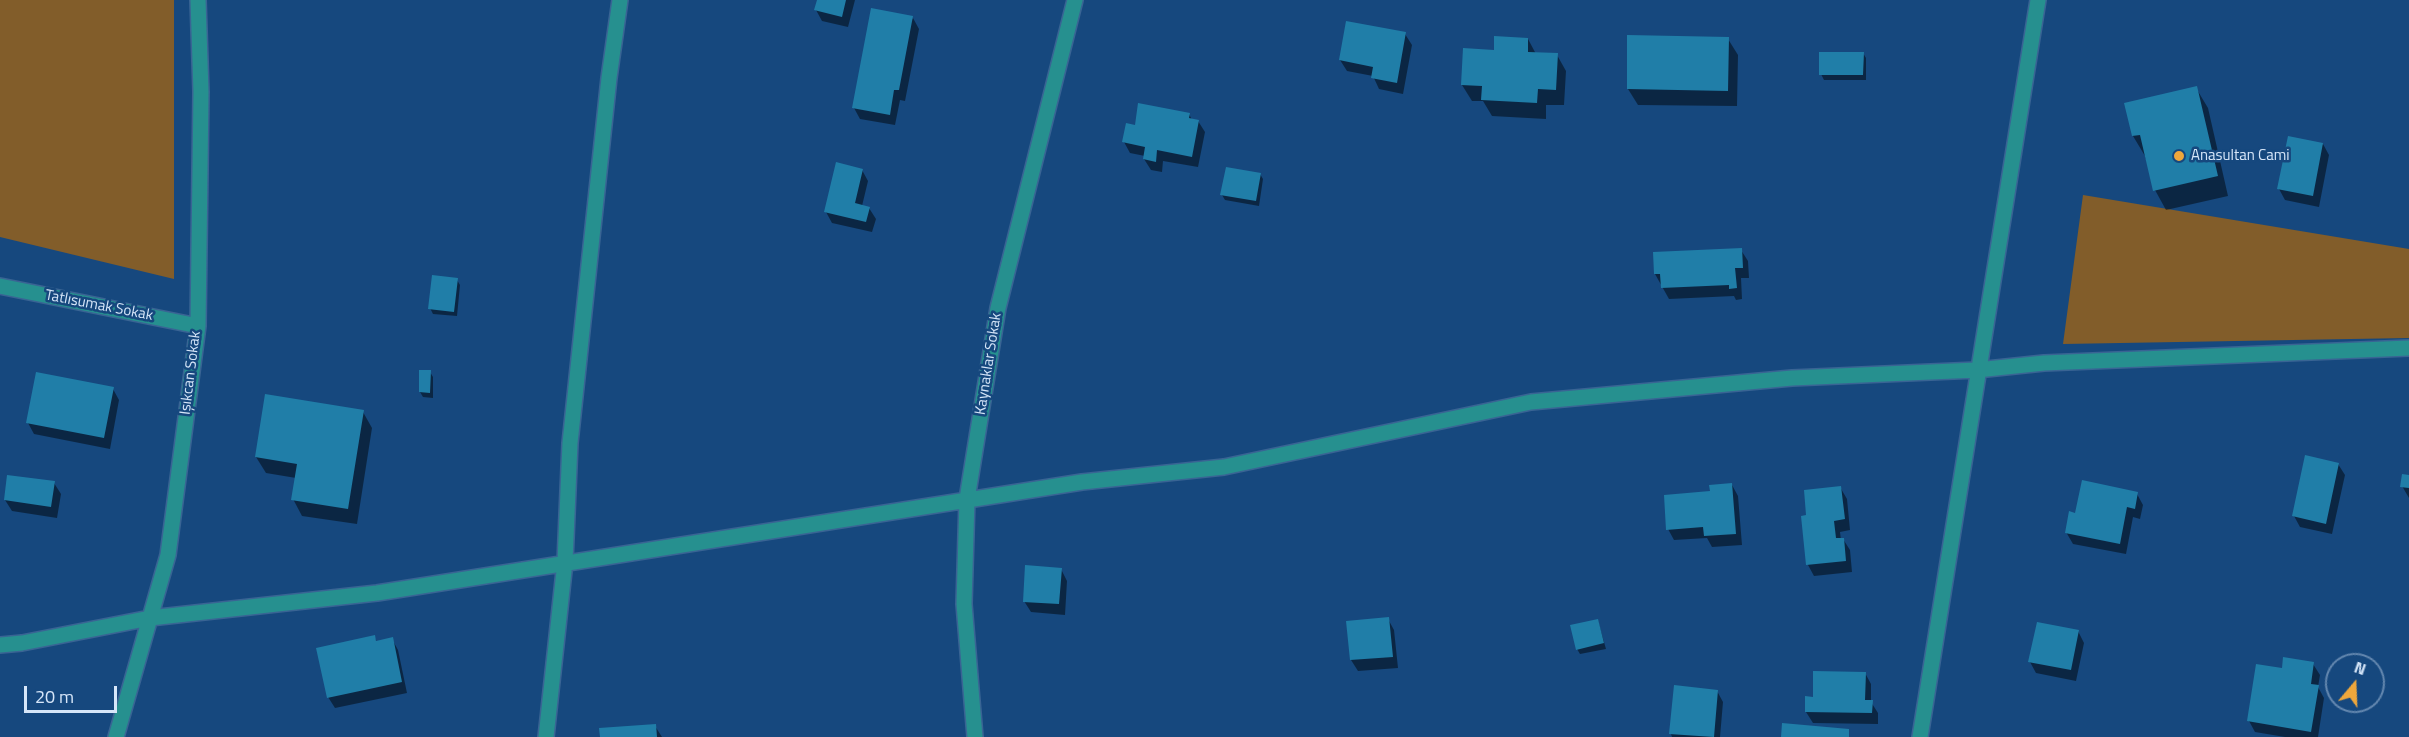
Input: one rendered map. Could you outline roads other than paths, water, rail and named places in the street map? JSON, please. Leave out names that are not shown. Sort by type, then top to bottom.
[{"type":"street","name":"Işıkcan Sokak","points":[[116,737],[168,555],[198,326],[201,92],[198,0]]},
{"type":"street","points":[[546,737],[565,562],[570,443],[609,78],[620,0]]},
{"type":"street","name":"Kaynaklar Sokak","points":[[975,737],[964,604],[967,499],[998,308],[1075,0]]},
{"type":"street","points":[[1920,737],[2038,0]]},
{"type":"street","name":"Tatlısumak Sokak","points":[[0,286],[198,326]]},
{"type":"street","points":[[0,645],[22,643],[150,618],[377,593],[1082,482],[1224,467],[1532,402],[1792,378],[1977,370],[2044,363],[2409,348]]},
{"type":"place","name":"Anasultan Cami","points":[[2179,156]]}]
